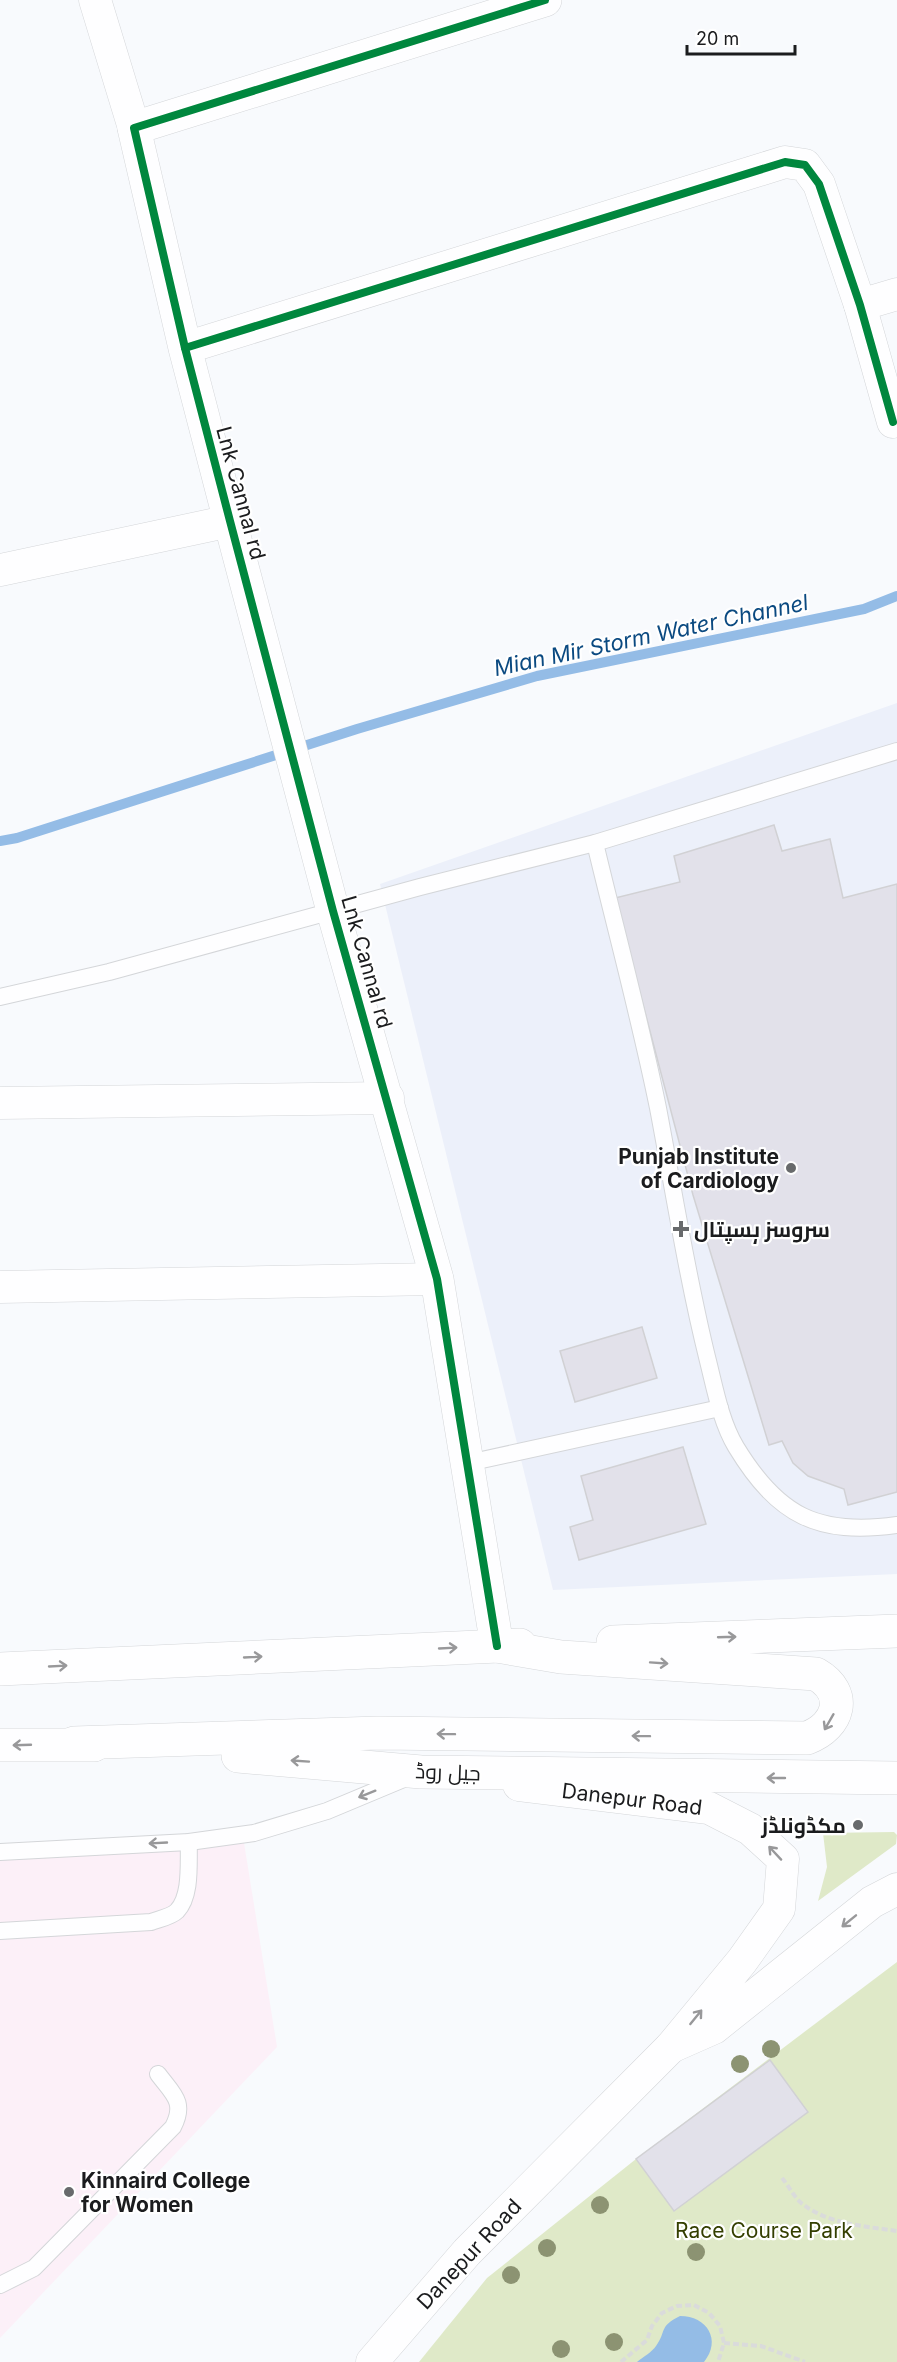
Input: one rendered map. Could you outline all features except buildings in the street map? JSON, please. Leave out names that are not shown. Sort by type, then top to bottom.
[{"type":"main road","points":[[134,128],[545,0]]},
{"type":"main road","name":"Lnk Cannal rd","points":[[134,128],[184,348],[333,911],[388,1098],[437,1279],[497,1646]]},
{"type":"main road","points":[[0,1669],[497,1646],[897,1631]]},
{"type":"main road","points":[[74,1743],[378,1733],[807,1738],[822,1732],[832,1722],[837,1704],[832,1687],[816,1674],[561,1657],[497,1646]]},
{"type":"main road","name":"جیل روڈ","points":[[0,1745],[74,1743],[421,1772],[897,1778]]},
{"type":"street","points":[[95,0],[134,128]]},
{"type":"street","points":[[184,348],[785,162],[805,165],[819,184],[860,305],[893,422]]},
{"type":"street","points":[[860,305],[897,294]]},
{"type":"street","name":"Lnk Cannal rd","points":[[0,570],[230,521]]},
{"type":"street","points":[[0,1103],[388,1098]]},
{"type":"street","points":[[0,1287],[437,1279]]},
{"type":"street","name":"Danepur Road","points":[[372,2362],[467,2252],[672,2048],[742,1961],[780,1909],[783,1859],[750,1828],[709,1808],[421,1772]]},
{"type":"street","name":"Danepur Road","points":[[672,2048],[714,2028],[872,1902],[897,1889]]},
{"type":"lane","points":[[1,995],[109,972],[595,843],[897,751]]},
{"type":"lane","points":[[595,843],[657,1105],[693,1303],[720,1408],[735,1445],[756,1475],[786,1506],[814,1523],[870,1529],[897,1525]]},
{"type":"lane","points":[[468,1464],[720,1408]]},
{"type":"lane","points":[[0,1852],[189,1842],[254,1833],[327,1811],[421,1772]]},
{"type":"lane","points":[[0,1931],[151,1922],[166,1917],[177,1911],[186,1893],[189,1842]]},
{"type":"lane","points":[[0,2285],[34,2268],[173,2127],[180,2113],[177,2099],[158,2074]]},
{"type":"path","points":[[782,2178],[799,2200],[822,2215],[846,2224],[897,2231]]},
{"type":"path","points":[[621,2362],[647,2340],[652,2326],[662,2313],[677,2306],[694,2305],[709,2313],[720,2326],[724,2343],[718,2362]]},
{"type":"path","points":[[724,2343],[761,2346],[805,2362]]},
{"type":"shaded area","name":"سروسز ہسپتال","points":[[897,703],[897,1574],[553,1590],[380,884]]},
{"type":"shaded area","name":"Kinnaird College for Women","points":[[244,1843],[277,2047],[0,2338],[0,1847]]},
{"type":"green space","points":[[894,1832],[897,1835],[896,1844],[818,1901],[827,1867],[823,1833]]},
{"type":"green space","name":"Race Course Park","points":[[897,1962],[897,2362],[419,2362],[487,2278],[636,2159]]},
{"type":"water","points":[[680,2316],[698,2320],[709,2331],[712,2346],[704,2362],[637,2362],[654,2348],[666,2326]]},
{"type":"waterway","name":"Mian Mir Storm Water Channel","points":[[0,841],[17,838],[357,729],[537,676],[864,609],[897,596]]},
{"type":"cycle path","points":[[497,1646],[437,1279],[333,911],[230,521],[185,348],[134,128],[545,0]]},
{"type":"cycle path","points":[[185,348],[785,162],[805,165],[819,184],[860,305],[893,422]]},
{"type":"place","name":"Punjab Institute of Cardiology","points":[[791,1168]]},
{"type":"place","name":"سروسز ہسپتال","points":[[681,1229]]},
{"type":"place","name":"مکڈونلڈز","points":[[858,1825]]},
{"type":"place","name":"Kinnaird College for Women","points":[[69,2192]]}]
